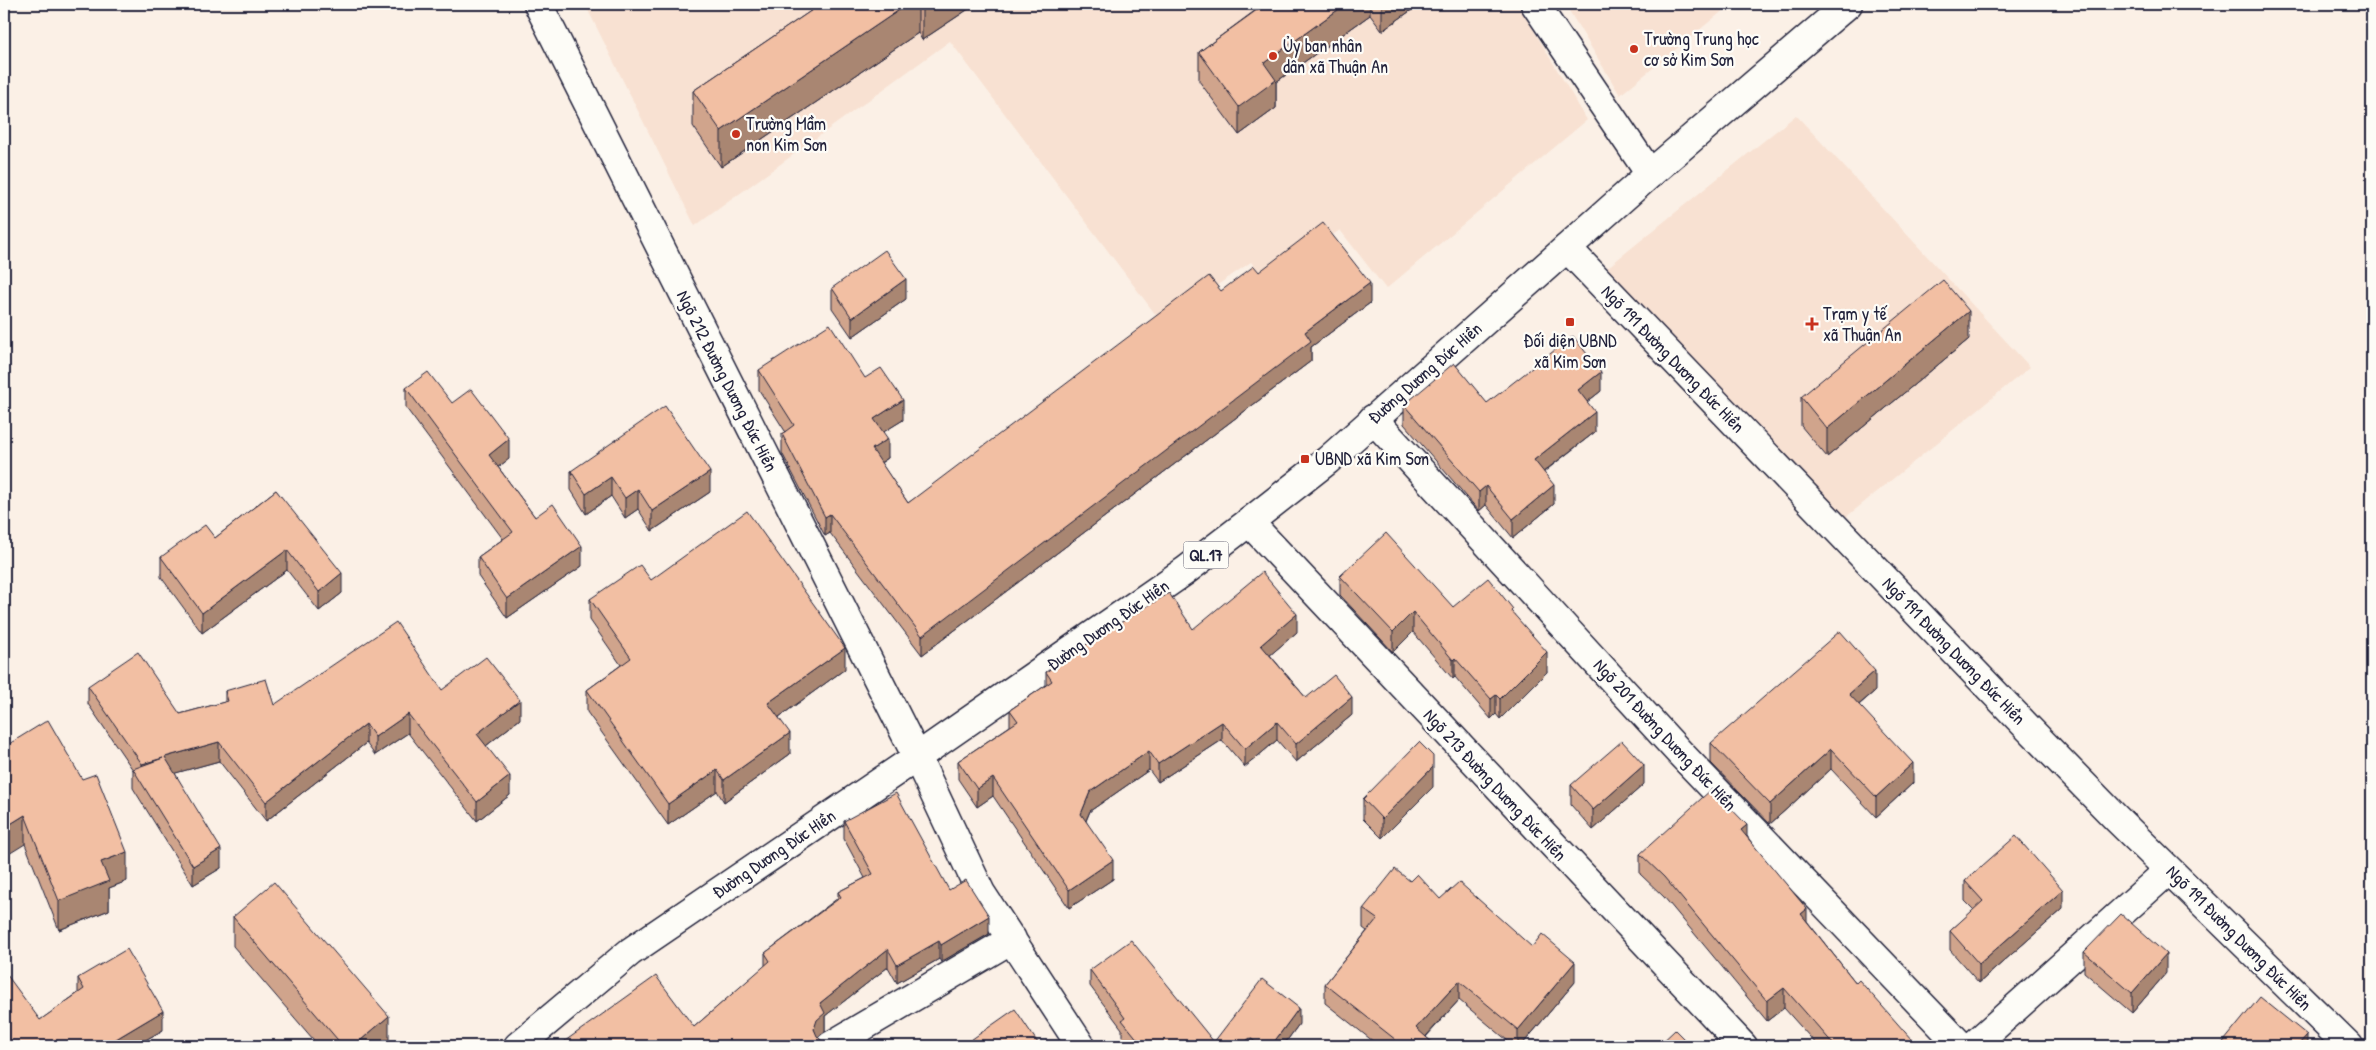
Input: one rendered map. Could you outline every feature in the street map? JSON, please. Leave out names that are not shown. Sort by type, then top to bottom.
[{"type":"main road","name":"Ngõ 212 Đường Dương Đức Hiền","points":[[538,4],[917,758],[981,893],[1081,1046]]},
{"type":"main road","points":[[1535,4],[1650,174]]},
{"type":"main road","name":"Đường Dương Đức Hiền","points":[[518,1046],[630,952],[917,758],[1185,571],[1249,522],[1328,460],[1650,174],[1848,4]]},
{"type":"main road","name":"Ngõ 191 Đường Dương Đức Hiền","points":[[1567,248],[1934,632],[2169,870],[2349,1046]]},
{"type":"main road","name":"Ngõ 201 Đường Dương Đức Hiền","points":[[1373,419],[1679,752],[1961,1046]]},
{"type":"main road","name":"Ngõ 213 Đường Dương Đức Hiền","points":[[1249,522],[1743,1046]]},
{"type":"main road","points":[[1973,1046],[2169,870]]},
{"type":"main road","points":[[830,1046],[1012,939]]},
{"type":"shaded area","points":[[585,4],[1518,4],[1587,120],[1386,289],[1340,230],[1264,280],[1251,262],[1162,323],[950,41],[695,226]]},
{"type":"shaded area","name":"Trường Trung học cơ sở Kim Sơn","points":[[1565,4],[1731,4],[1620,95]]},
{"type":"shaded area","name":"Trạm y tế xã Thuận An","points":[[1796,115],[2030,367],[1829,531],[1592,280]]},
{"type":"building","points":[[821,4],[908,4],[721,131],[693,91]]},
{"type":"building","points":[[1265,4],[1346,4],[1264,63],[1276,80],[1239,107],[1199,52]]},
{"type":"building","points":[[1323,223],[1370,283],[1305,332],[1311,341],[922,636],[830,514],[825,517],[782,434],[794,425],[759,370],[830,324],[865,378],[881,368],[903,400],[874,419],[888,439],[872,449],[908,503],[1209,276],[1221,291],[1254,266],[1259,272]]},
{"type":"building","points":[[885,250],[906,279],[852,318],[832,288]]},
{"type":"building","points":[[1943,280],[1969,311],[1827,429],[1801,397]]},
{"type":"building","points":[[1573,336],[1601,372],[1578,390],[1595,412],[1534,460],[1554,485],[1513,519],[1486,486],[1479,492],[1404,405],[1454,363],[1487,403]]},
{"type":"building","points":[[428,372],[452,403],[471,389],[509,439],[489,455],[535,517],[553,504],[582,546],[507,599],[478,557],[513,532],[406,388]]},
{"type":"building","points":[[665,406],[710,472],[652,511],[638,489],[625,498],[611,477],[586,494],[571,471]]},
{"type":"building","points":[[276,490],[342,573],[319,592],[287,550],[202,613],[161,557],[205,525],[215,538]]},
{"type":"building","points":[[747,511],[845,648],[768,703],[790,733],[724,780],[717,770],[668,804],[587,690],[631,658],[590,599],[640,565],[651,580]]},
{"type":"building","points":[[1386,533],[1453,607],[1488,578],[1513,609],[1511,611],[1547,652],[1500,699],[1496,695],[1491,699],[1455,658],[1453,660],[1413,612],[1393,632],[1340,576]]},
{"type":"building","points":[[1262,572],[1297,614],[1261,645],[1306,698],[1334,675],[1352,697],[1296,744],[1277,722],[1245,749],[1222,722],[1158,764],[1149,751],[1090,792],[1081,814],[1113,860],[1069,890],[993,778],[977,789],[958,761],[1018,721],[1010,710],[1052,681],[1046,672],[1102,634],[1169,593],[1193,629]]},
{"type":"building","points":[[396,622],[442,690],[486,657],[520,700],[477,734],[510,776],[477,802],[408,714],[375,737],[366,724],[266,802],[219,742],[165,757],[221,849],[193,866],[133,769],[163,758],[142,764],[88,686],[138,652],[180,714],[228,701],[225,691],[266,679],[274,705]]},
{"type":"building","points":[[1840,631],[1875,671],[1849,694],[1913,763],[1876,797],[1831,749],[1770,804],[1711,743]]},
{"type":"building","points":[[48,720],[82,779],[96,774],[127,852],[101,862],[109,881],[59,901],[25,815],[4,828],[4,747]]},
{"type":"building","points":[[1622,741],[1644,765],[1593,810],[1571,785]]},
{"type":"building","points":[[1419,742],[1433,756],[1433,767],[1382,819],[1363,799]]},
{"type":"building","points":[[1712,789],[1747,825],[1741,830],[1807,909],[1801,914],[1856,983],[1859,980],[1912,1040],[1905,1046],[1835,1046],[1784,988],[1767,1001],[1664,877],[1640,854]]},
{"type":"building","points":[[896,793],[949,890],[966,880],[989,916],[941,945],[939,941],[897,965],[888,949],[820,1003],[825,1013],[817,1020],[814,1029],[817,1036],[823,1042],[831,1044],[839,1041],[841,1046],[558,1046],[656,976],[694,1027],[770,961],[765,953],[841,897],[838,892],[873,874],[844,821]]},
{"type":"building","points":[[2016,836],[2063,890],[1979,964],[1950,931],[1983,901],[1965,881]]},
{"type":"building","points":[[1395,869],[1410,881],[1417,874],[1440,899],[1459,882],[1532,947],[1542,934],[1575,962],[1518,1030],[1459,981],[1416,1028],[1436,1046],[1389,1046],[1396,1040],[1325,984],[1377,919],[1363,909]]},
{"type":"building","points":[[274,882],[389,1016],[354,1046],[343,1046],[233,917]]},
{"type":"building","points":[[2121,914],[2166,954],[2132,993],[2084,952]]},
{"type":"building","points":[[1131,940],[1214,1042],[1262,979],[1299,1008],[1271,1046],[1261,1046],[1250,1038],[1239,1046],[1143,1046],[1122,1020],[1125,1018],[1090,970]]},
{"type":"building","points":[[127,949],[163,1011],[111,1042],[114,1046],[4,1046],[4,971],[40,1020],[84,989],[78,978]]},
{"type":"building","points":[[2260,997],[2307,1035],[2297,1046],[2220,1046]]},
{"type":"building","points":[[1015,1009],[1040,1046],[971,1046],[968,1042]]},
{"type":"building","points":[[1675,1030],[1691,1046],[1658,1046]]},
{"type":"building","points":[[542,1042],[546,1046],[537,1046]]},
{"type":"place","name":"Trường Trung học cơ sở Kim Sơn","points":[[1634,49]]},
{"type":"place","name":"Ủy ban nhân dân xã Thuận An","points":[[1273,56]]},
{"type":"place","name":"Trường Mầm non Kim Sơn","points":[[736,134]]},
{"type":"place","name":"Đối diện UBND xã Kim Sơn","points":[[1570,322]]},
{"type":"place","name":"Trạm y tế xã Thuận An","points":[[1812,324]]},
{"type":"place","name":"UBND xã Kim Sơn","points":[[1305,459]]}]
